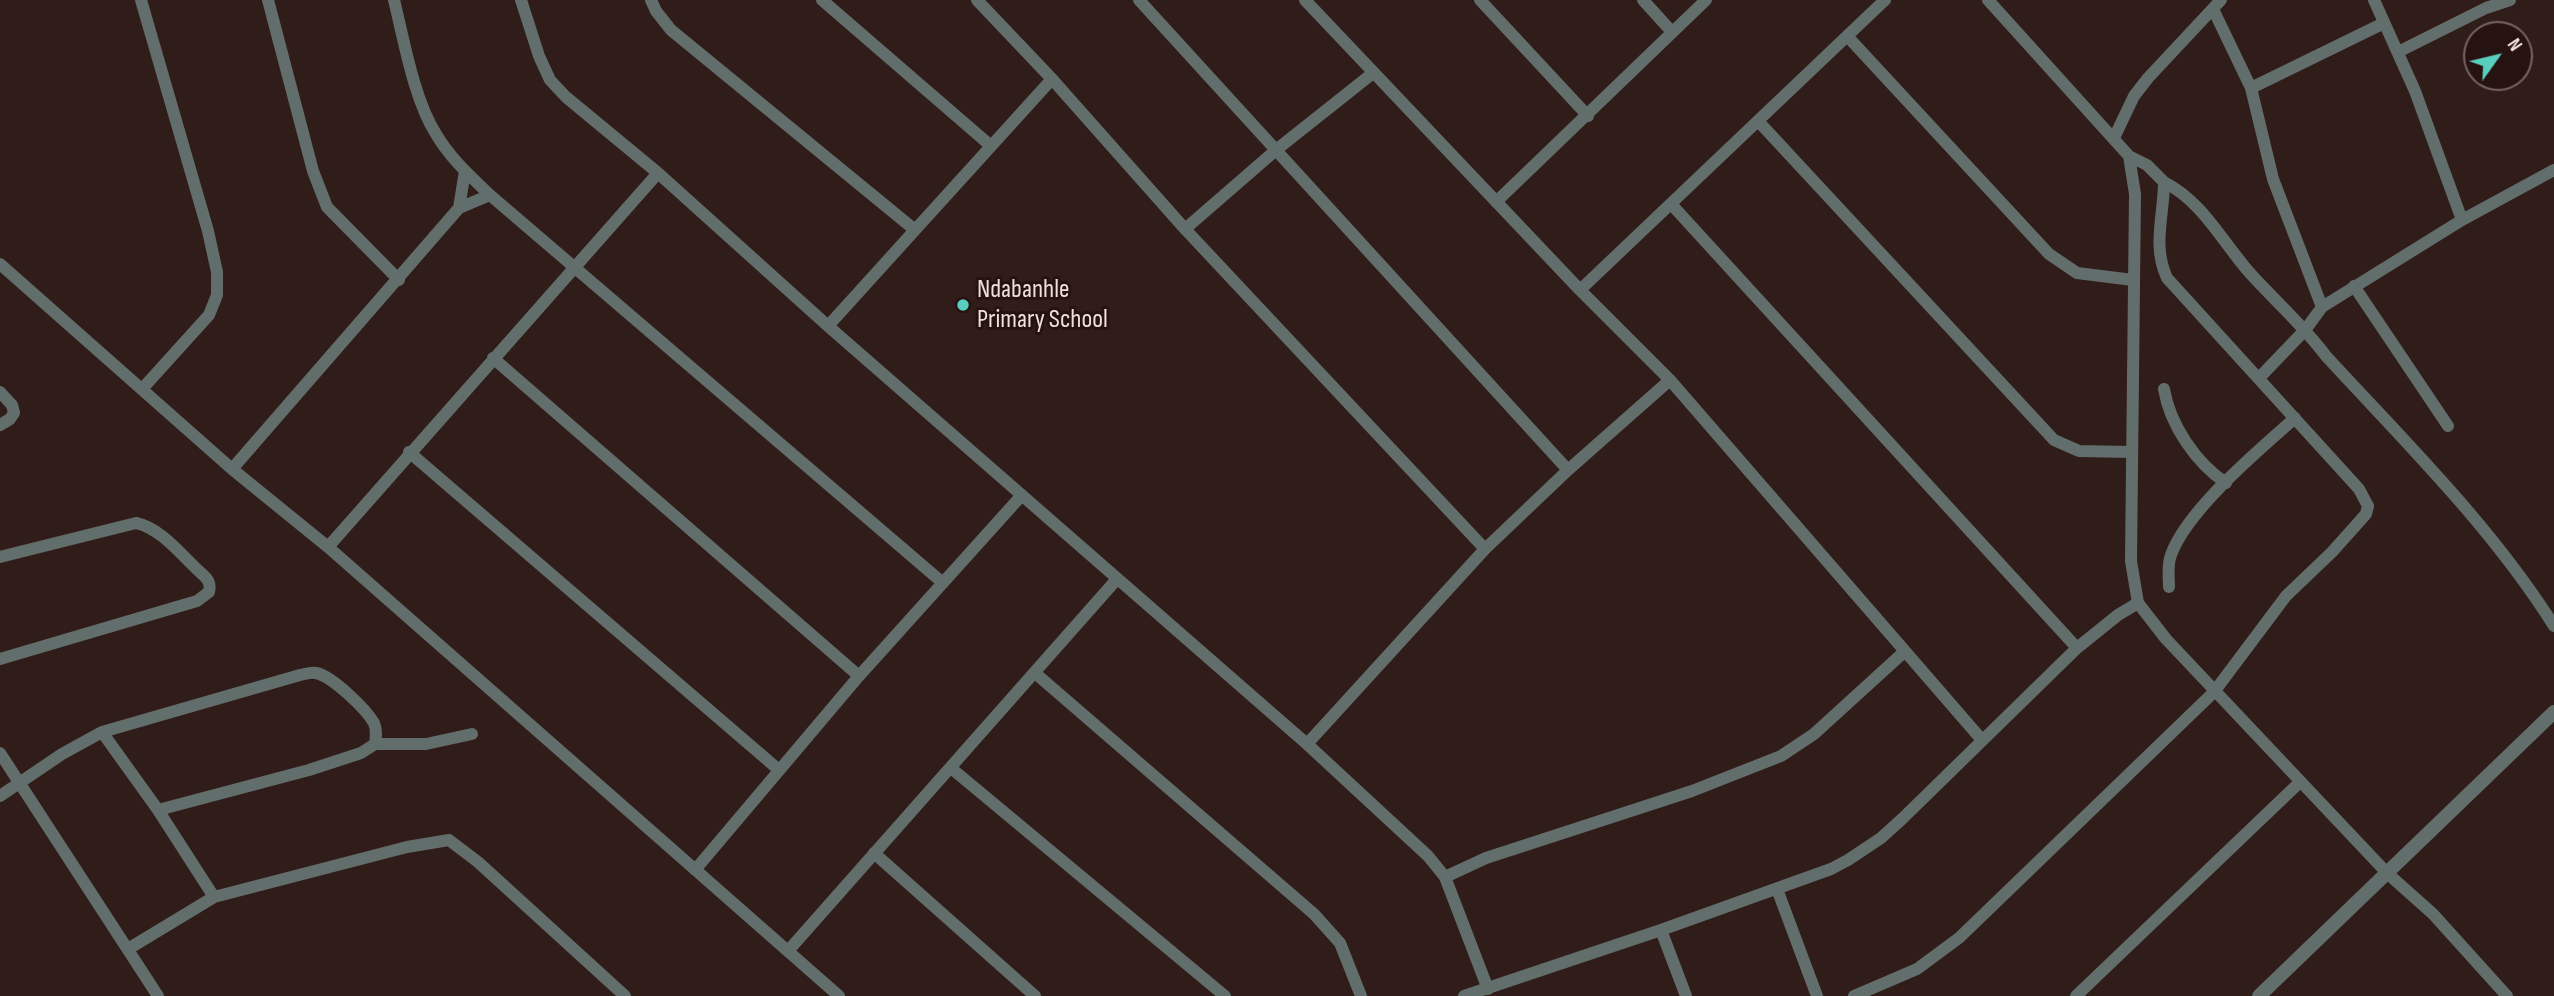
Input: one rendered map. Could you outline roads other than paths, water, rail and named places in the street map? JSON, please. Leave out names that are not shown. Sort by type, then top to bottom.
[{"type":"street","points":[[141,0],[208,231],[217,272],[217,295],[209,315],[143,388]]},
{"type":"street","points":[[268,0],[313,172],[327,207],[400,279]]},
{"type":"street","points":[[394,0],[419,96],[434,132],[465,171],[943,583]]},
{"type":"street","points":[[521,0],[539,56],[550,80],[566,97],[658,173],[828,326],[1307,744],[1428,856],[1445,877],[1488,989]]},
{"type":"street","points":[[651,0],[671,30],[915,230]]},
{"type":"street","points":[[822,0],[991,146]]},
{"type":"street","points":[[977,0],[1052,79],[1185,229],[1485,549]]},
{"type":"street","points":[[1139,0],[1568,470]]},
{"type":"street","points":[[1305,0],[1580,290],[1670,380],[1982,740]]},
{"type":"street","points":[[1480,0],[1588,116]]},
{"type":"street","points":[[1643,0],[1672,32]]},
{"type":"street","points":[[1496,202],[1706,0]]},
{"type":"street","points":[[1580,290],[1885,0]]},
{"type":"street","points":[[1988,0],[2129,156],[2147,165],[2201,208],[2233,254],[2305,329],[2326,356],[2468,509],[2532,590],[2554,626]]},
{"type":"street","points":[[2374,0],[2415,91],[2462,220]]},
{"type":"street","points":[[2398,52],[2486,8],[2510,0]]},
{"type":"street","points":[[2113,138],[2134,96],[2148,78],[2217,5],[2251,88],[2273,179],[2322,307]]},
{"type":"street","points":[[2251,88],[2384,23]]},
{"type":"street","points":[[1848,37],[2049,254],[2077,273],[2133,280]]},
{"type":"street","points":[[1185,229],[1276,150],[1373,73]]},
{"type":"street","points":[[828,326],[1052,79]]},
{"type":"street","points":[[1759,122],[2054,440],[2078,451],[2132,452]]},
{"type":"street","points":[[2129,156],[2135,194],[2131,561],[2138,603],[2214,692],[2387,873],[2433,914],[2507,996]]},
{"type":"street","points":[[2259,378],[2322,307],[2462,220],[2554,170]]},
{"type":"street","points":[[460,208],[465,171]]},
{"type":"street","points":[[328,547],[658,173]]},
{"type":"street","points":[[1854,996],[1917,969],[1959,938],[2214,692],[2286,596],[2332,552],[2366,514],[2368,506],[2359,489],[2167,278],[2158,249],[2164,181]]},
{"type":"street","points":[[232,469],[460,208],[490,195]]},
{"type":"street","points":[[1672,205],[2077,648]]},
{"type":"street","points":[[0,264],[232,469],[328,547],[839,996]]},
{"type":"street","points":[[2354,286],[2448,426]]},
{"type":"street","points":[[493,358],[859,676]]},
{"type":"street","points":[[1307,744],[1485,549],[1568,470],[1670,380]]},
{"type":"street","points":[[2164,389],[2167,407],[2186,442],[2212,473],[2226,483]]},
{"type":"street","points":[[0,392],[13,410],[12,417],[0,425]]},
{"type":"street","points":[[2169,587],[2170,556],[2190,522],[2226,483],[2295,418]]},
{"type":"street","points":[[409,453],[779,770]]},
{"type":"street","points":[[695,870],[859,676],[1022,495]]},
{"type":"street","points":[[0,557],[136,523],[157,533],[208,580],[210,587],[209,592],[197,601],[0,659]]},
{"type":"street","points":[[788,951],[1118,579]]},
{"type":"street","points":[[1464,996],[1777,889],[1848,860],[1881,838],[2077,648],[2118,615],[2138,603]]},
{"type":"street","points":[[1445,877],[1486,858],[1692,791],[1781,756],[1814,734],[1904,652]]},
{"type":"street","points":[[0,796],[62,754],[102,732],[300,675],[315,673],[340,687],[374,724],[377,734],[375,744]]},
{"type":"street","points":[[1035,673],[1324,923],[1340,943],[1361,996]]},
{"type":"street","points":[[2259,996],[2554,712]]},
{"type":"street","points":[[102,732],[158,810],[214,897]]},
{"type":"street","points":[[158,810],[309,770],[361,753],[375,744],[426,744],[472,734]]},
{"type":"street","points":[[0,753],[158,996]]},
{"type":"street","points":[[951,768],[1224,996]]},
{"type":"street","points":[[2076,996],[2300,782]]},
{"type":"street","points":[[128,949],[214,897],[407,847],[449,840],[478,862],[625,996]]},
{"type":"street","points":[[874,853],[1035,996]]},
{"type":"street","points":[[1777,889],[1816,996]]},
{"type":"street","points":[[1661,930],[1686,996]]},
{"type":"place","name":"Ndabanhle Primary School","points":[[963,305]]}]
